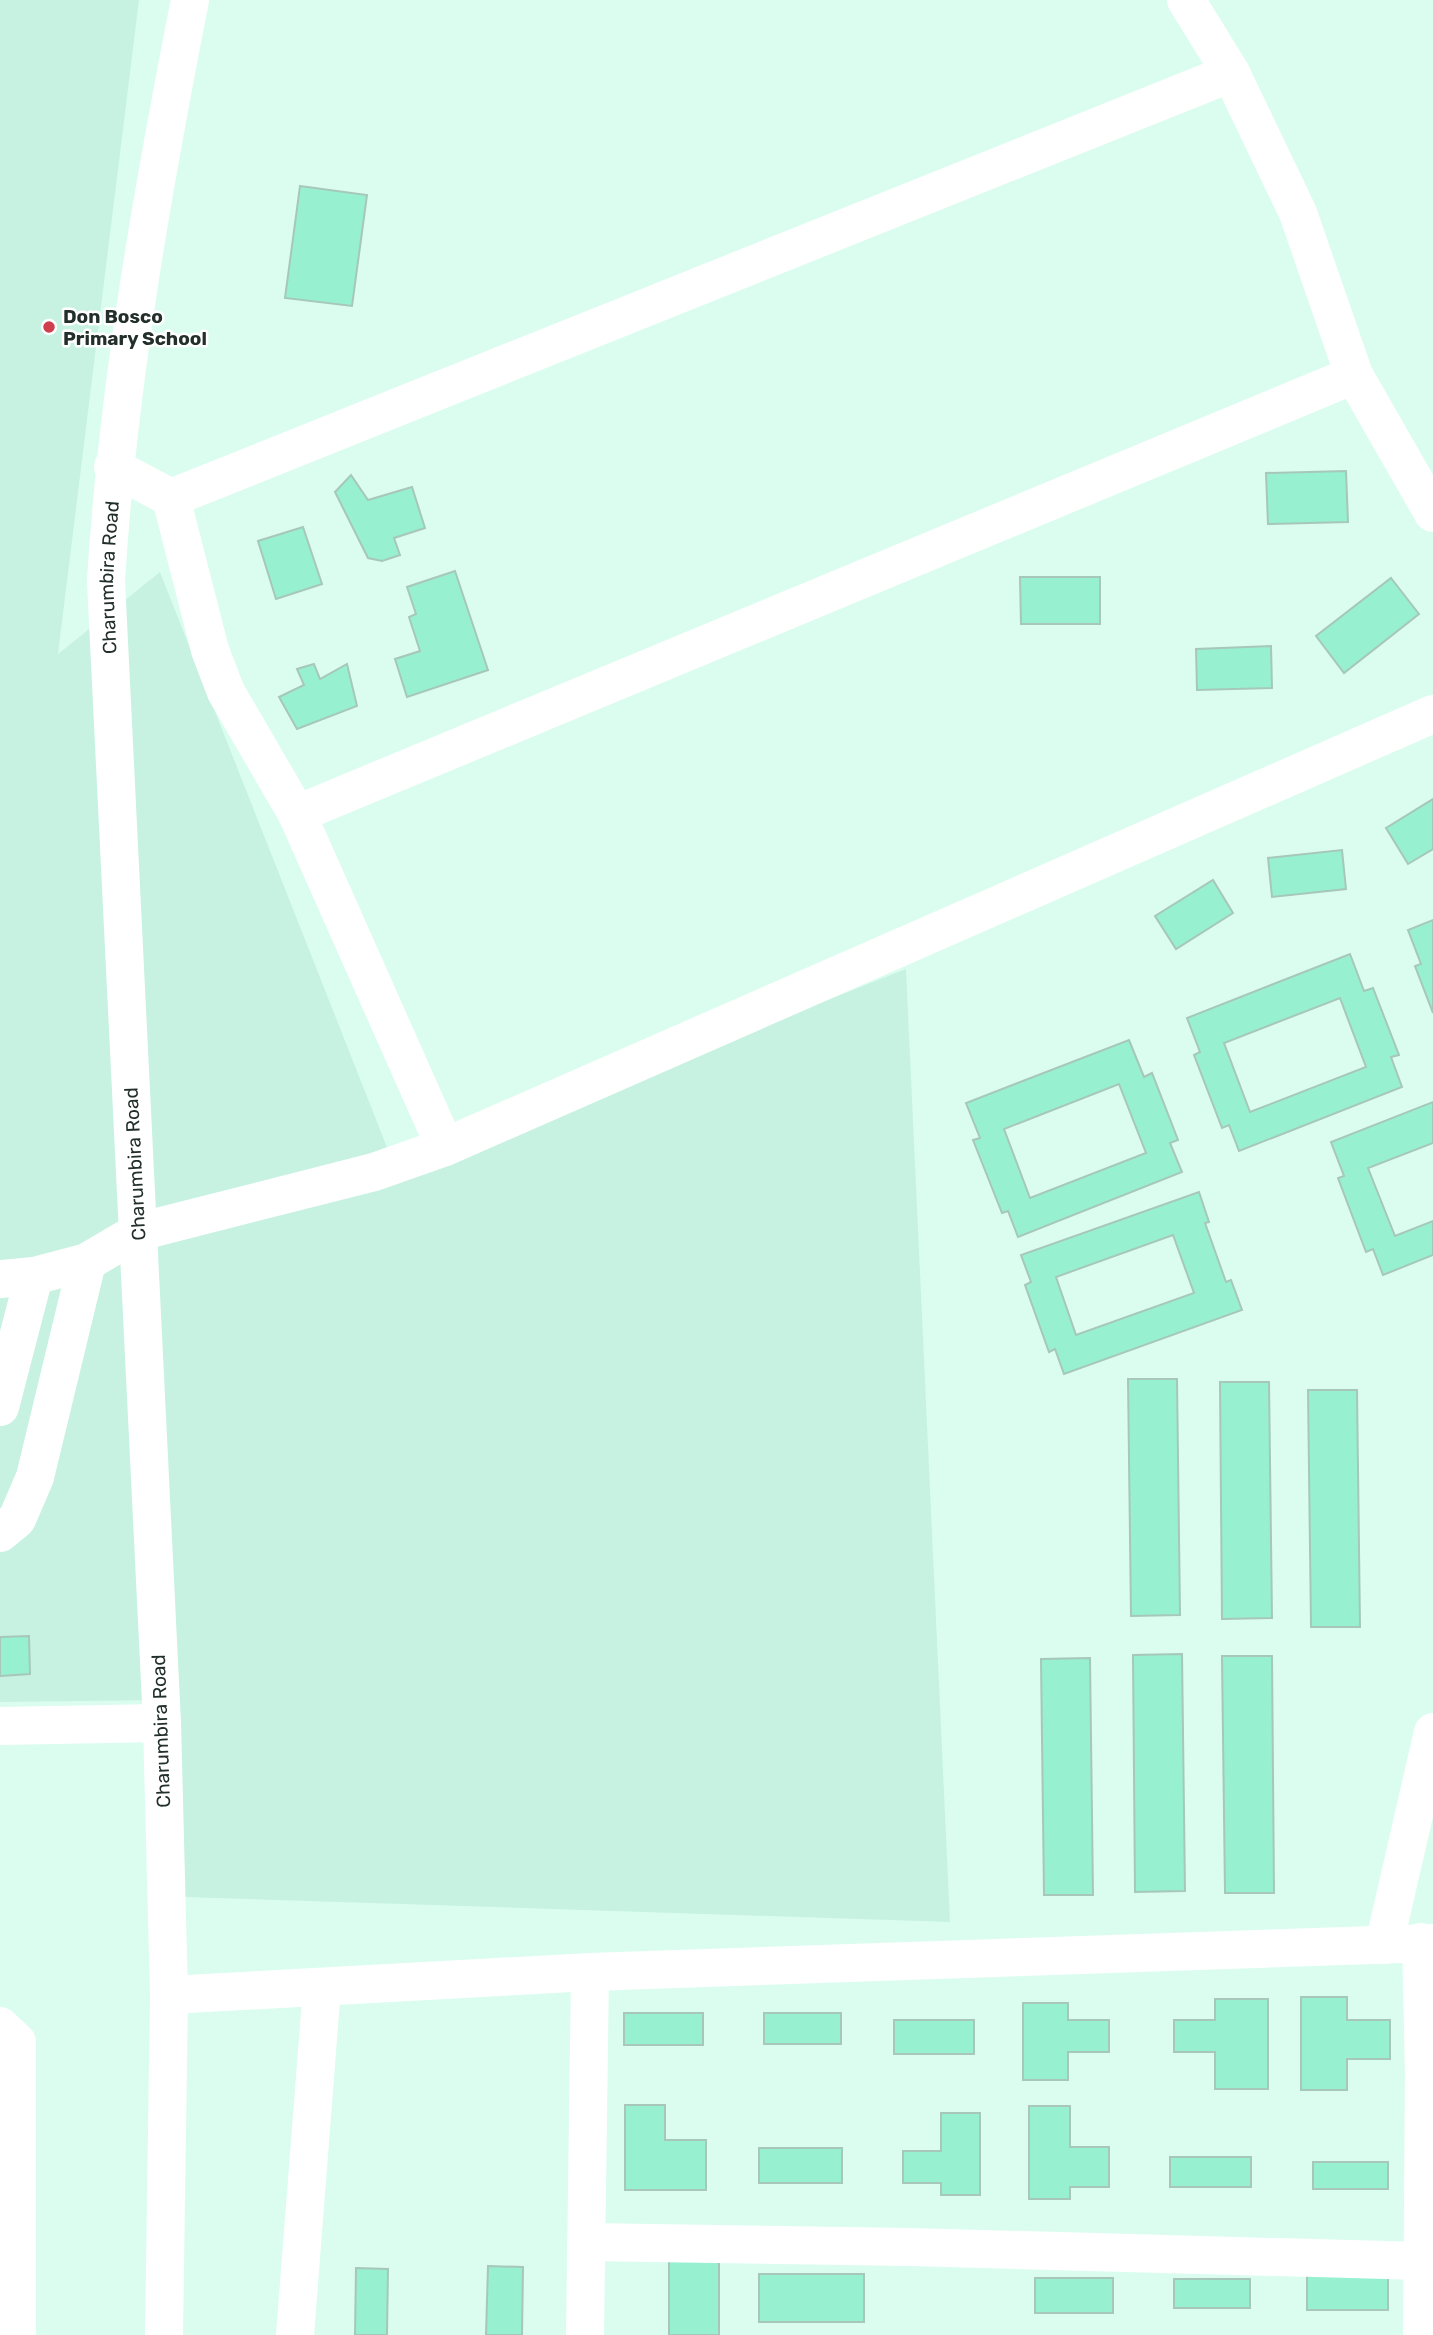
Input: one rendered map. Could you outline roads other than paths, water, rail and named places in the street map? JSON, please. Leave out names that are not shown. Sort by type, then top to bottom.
[{"type":"street","name":"Charumbira Road","points":[[164,2335],[169,1995],[162,1723],[106,581],[113,467],[149,206],[190,0]]},
{"type":"street","points":[[1186,0],[1231,73],[1298,213],[1354,375],[1433,513]]},
{"type":"street","points":[[171,498],[1231,73]]},
{"type":"street","points":[[297,814],[1354,375]]},
{"type":"street","points":[[113,467],[171,498],[210,650],[226,692],[297,814],[445,1147]]},
{"type":"street","points":[[0,1407],[17,1278],[86,1262],[138,1231],[374,1172],[445,1147],[1433,714]]},
{"type":"street","points":[[0,1533],[17,1519],[35,1477],[86,1262]]},
{"type":"street","points":[[0,1726],[162,1723]]},
{"type":"street","points":[[1422,2335],[1424,2072],[1412,1943],[1433,1732]]},
{"type":"street","points":[[169,1995],[590,1972],[1412,1943]]},
{"type":"street","points":[[586,2335],[590,1972]]},
{"type":"street","points":[[295,2335],[322,1987]]},
{"type":"street","points":[[0,2026],[17,2042],[17,2335]]},
{"type":"street","points":[[588,2242],[1422,2261]]},
{"type":"place","name":"Don Bosco Primary School","points":[[49,327]]}]
